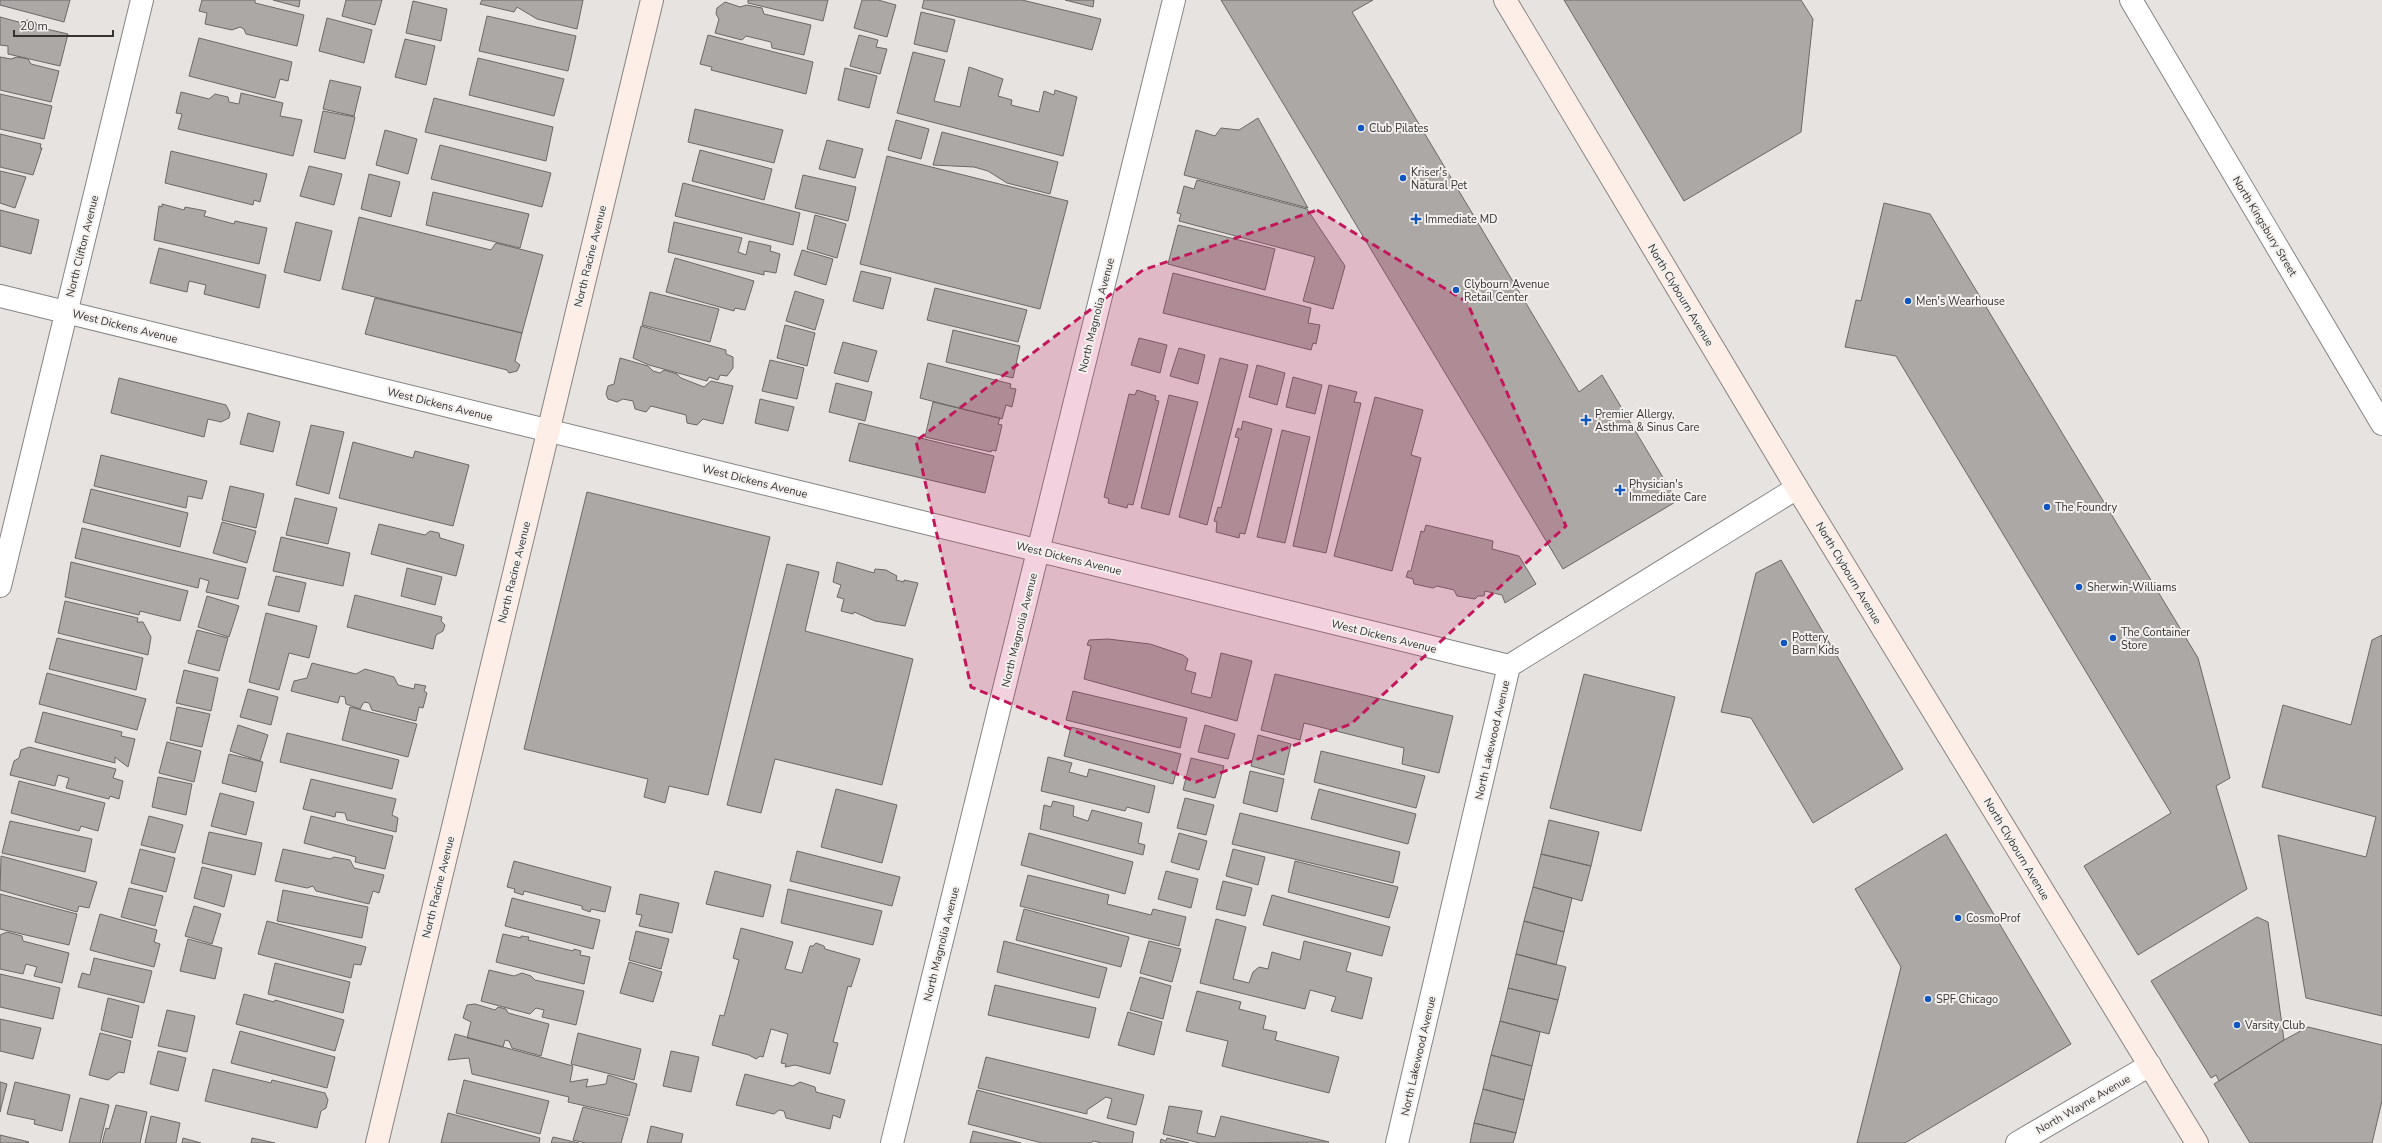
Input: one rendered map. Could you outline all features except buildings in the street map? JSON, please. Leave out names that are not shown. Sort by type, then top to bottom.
[{"type":"main road","name":"North Racine Avenue","points":[[377,1143],[652,0]]},
{"type":"main road","name":"North Clybourn Avenue","points":[[1505,0],[1797,488],[2197,1143]]},
{"type":"street","name":"North Clifton Avenue","points":[[0,586],[142,0]]},
{"type":"street","name":"North Magnolia Avenue","points":[[892,1143],[1174,0]]},
{"type":"street","name":"North Kingsbury Street","points":[[2131,0],[2382,424]]},
{"type":"street","name":"West Dickens Avenue","points":[[0,296],[1510,666]]},
{"type":"street","name":"North Lakewood Avenue","points":[[1397,1143],[1510,666],[1797,488]]},
{"type":"street","name":"North Wayne Avenue","points":[[2016,1143],[2150,1066]]},
{"type":"highlighted area","points":[[1317,210],[1467,302],[1566,526],[1351,724],[1196,782],[971,687],[916,441],[1143,270]]},
{"type":"place","name":"Club Pilates","points":[[1361,128]]},
{"type":"place","name":"Kriser's Natural Pet","points":[[1403,178]]},
{"type":"place","name":"Immediate MD","points":[[1416,219]]},
{"type":"place","name":"Clybourn Avenue Retail Center","points":[[1456,290]]},
{"type":"place","name":"Men's Wearhouse","points":[[1908,301]]},
{"type":"place","name":"Premier Allergy, Asthma & Sinus Care","points":[[1586,420]]},
{"type":"place","name":"Physician's Immediate Care","points":[[1620,490]]},
{"type":"place","name":"The Foundry","points":[[2047,507]]},
{"type":"place","name":"Sherwin-Williams","points":[[2079,587]]},
{"type":"place","name":"The Container Store","points":[[2113,638]]},
{"type":"place","name":"Pottery Barn Kids","points":[[1784,643]]},
{"type":"place","name":"CosmoProf","points":[[1958,918]]},
{"type":"place","name":"SPF Chicago","points":[[1928,999]]},
{"type":"place","name":"Varsity Club","points":[[2237,1025]]}]
